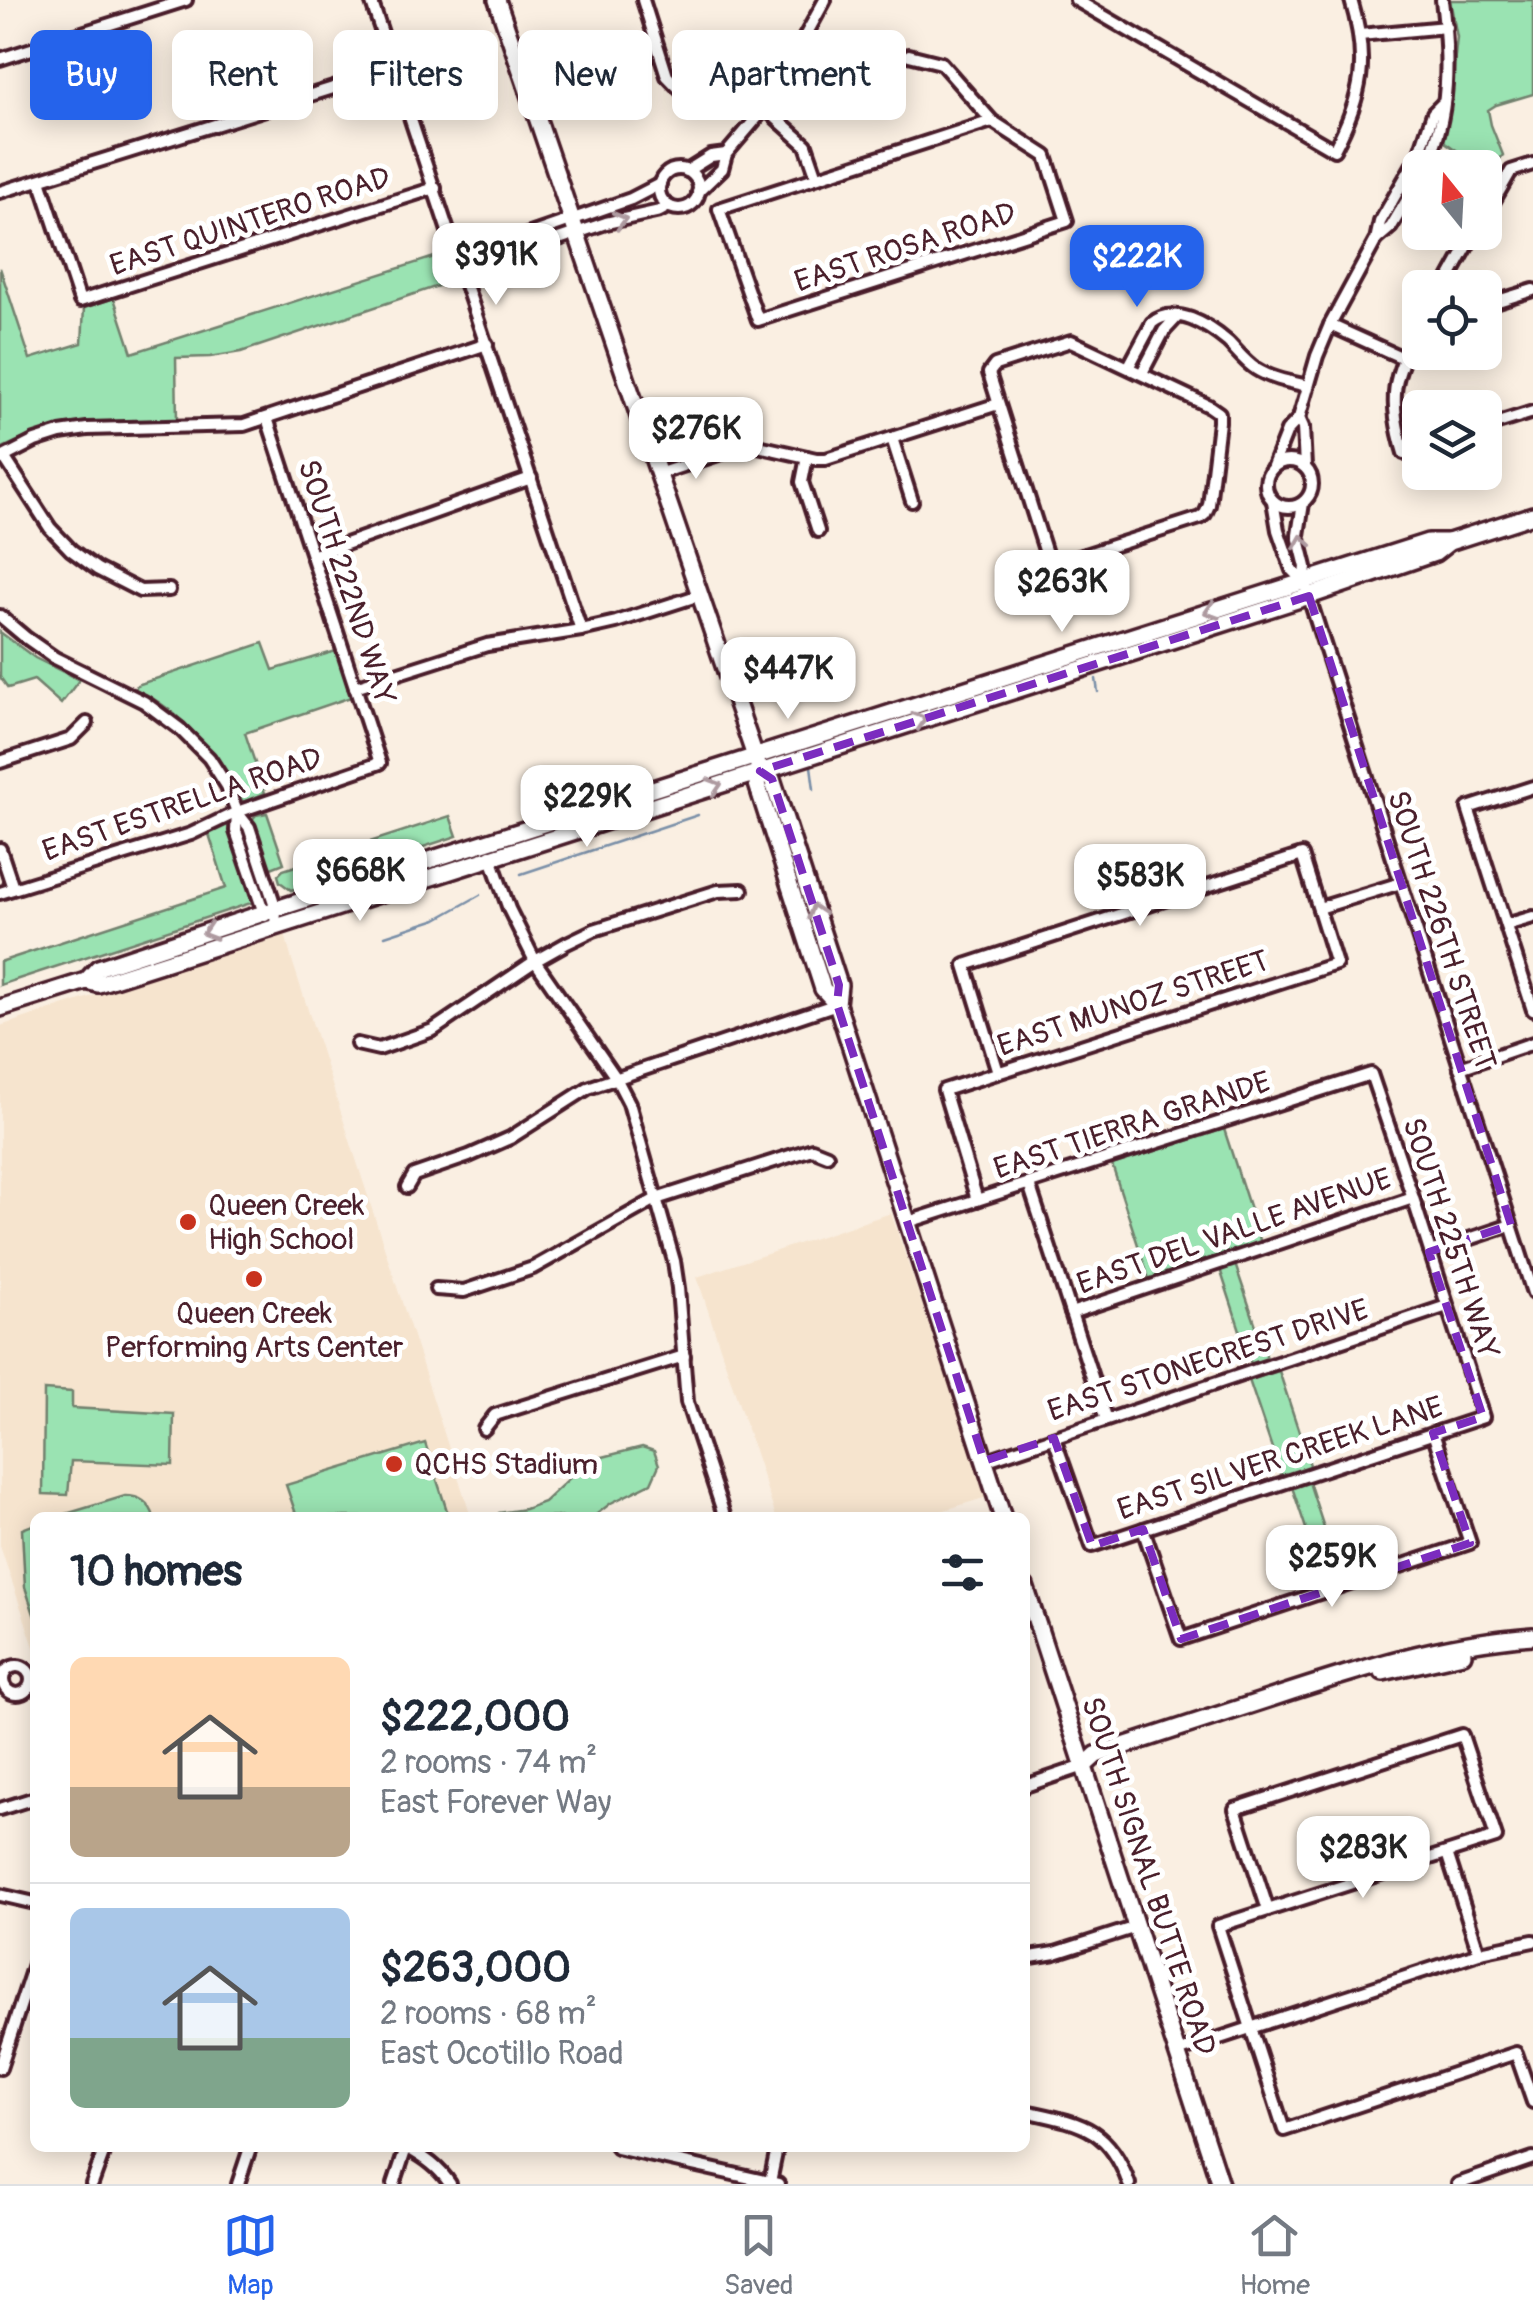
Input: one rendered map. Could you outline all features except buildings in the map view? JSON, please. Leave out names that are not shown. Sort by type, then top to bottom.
[{"type":"street","points":[[0,59],[186,0]]},
{"type":"street","points":[[371,0],[381,30]]},
{"type":"street","points":[[497,0],[757,763],[757,784],[823,989],[837,1004],[1000,1512]]},
{"type":"street","points":[[643,0],[672,81]]},
{"type":"street","points":[[808,30],[825,0]]},
{"type":"street","points":[[1076,0],[1334,150],[1351,118],[1361,80],[1360,36],[1351,0]]},
{"type":"street","points":[[1433,150],[1444,116],[1447,68],[1442,0]]},
{"type":"street","points":[[1360,36],[1446,28]]},
{"type":"street","points":[[778,120],[806,145],[818,177],[992,121],[941,63],[909,55]]},
{"type":"street","points":[[0,192],[333,88]]},
{"type":"street","points":[[1299,418],[1305,467],[1312,486],[1303,503],[1287,508],[1268,496],[1265,484],[1269,472],[1287,431],[1299,418],[1330,325],[1376,240],[1380,222],[1420,152],[1433,114],[1442,104]]},
{"type":"street","points":[[412,120],[581,630]]},
{"type":"street","points":[[698,192],[722,169],[726,154],[755,120]]},
{"type":"street","name":"EAST ROSA ROAD","points":[[818,177],[720,209],[758,320],[1066,221],[1046,156],[992,121]]},
{"type":"street","points":[[460,265],[476,267],[574,227],[660,184],[670,171],[687,171],[711,156],[726,154]]},
{"type":"street","points":[[1502,187],[1511,171],[1533,164]]},
{"type":"street","points":[[574,227],[669,206],[688,206],[696,198],[698,182],[687,171]]},
{"type":"street","name":"EAST QUINTERO ROAD","points":[[40,180],[80,302],[435,188]]},
{"type":"street","points":[[660,184],[660,194],[669,206]]},
{"type":"street","points":[[1376,240],[1391,227],[1402,208]]},
{"type":"street","points":[[1502,300],[1533,290]]},
{"type":"street","points":[[1129,366],[1152,323],[1164,315],[1189,318],[1217,334],[1267,375],[1308,386]]},
{"type":"street","points":[[1142,373],[1164,330],[1177,317]]},
{"type":"street","points":[[1330,325],[1402,357]]},
{"type":"street","points":[[1071,340],[1129,366],[1218,413],[1208,510],[1200,518],[1050,566],[990,370],[1071,340]]},
{"type":"street","points":[[169,590],[140,591],[97,569],[71,550],[50,528],[2,458],[34,441],[88,428],[244,426],[487,344]]},
{"type":"street","points":[[1402,365],[1394,392],[1394,414],[1402,444]]},
{"type":"street","points":[[658,474],[749,444],[826,459],[998,404]]},
{"type":"street","points":[[1502,422],[1533,412]]},
{"type":"street","name":"SOUTH 222ND WAY","points":[[267,418],[380,762]]},
{"type":"street","points":[[892,438],[912,501]]},
{"type":"street","points":[[807,457],[802,482],[818,531]]},
{"type":"street","points":[[1273,466],[1293,461],[1305,467]]},
{"type":"street","points":[[312,556],[531,478]]},
{"type":"street","points":[[1273,501],[1292,570],[1306,589]]},
{"type":"street","points":[[1303,503],[1298,534],[1306,567],[1306,589]]},
{"type":"street","points":[[0,1008],[86,981],[98,968],[270,912],[488,850],[1306,589],[1428,542],[1449,542],[1533,515]]},
{"type":"street","name":"SOUTH 226TH STREET","points":[[1306,589],[1533,1293]]},
{"type":"street","points":[[355,687],[487,644],[616,622],[700,595]]},
{"type":"street","points":[[0,616],[55,658],[144,702],[180,729],[209,758],[249,827],[274,928]]},
{"type":"street","points":[[0,762],[71,739],[87,723]]},
{"type":"street","name":"EAST ESTRELLA ROAD","points":[[0,892],[191,834],[237,812],[380,762]]},
{"type":"street","points":[[1533,787],[1468,808],[1533,1010]]},
{"type":"street","points":[[0,849],[13,888]]},
{"type":"street","points":[[86,981],[98,984],[274,928],[488,850]]},
{"type":"street","points":[[488,850],[508,909],[535,962],[616,1078],[629,1103],[674,1261],[687,1402],[723,1512]]},
{"type":"street","points":[[998,1072],[965,965],[1302,856],[1318,908],[1400,884]]},
{"type":"street","points":[[358,1044],[379,1049],[432,1030],[535,962],[594,930],[718,892],[742,890]]},
{"type":"street","name":"EAST MUNOZ STREET","points":[[977,1200],[944,1090],[1336,964],[1318,908]]},
{"type":"street","points":[[1506,925],[1533,916]]},
{"type":"street","points":[[406,1187],[414,1175],[510,1138],[588,1088],[837,1004]]},
{"type":"street","points":[[1460,1068],[1533,1044]]},
{"type":"street","name":"EAST TIERRA GRANDE","points":[[908,1222],[1371,1074]]},
{"type":"street","name":"SOUTH 225TH WAY","points":[[1371,1074],[1483,1417]]},
{"type":"street","points":[[436,1289],[464,1291],[533,1268],[656,1199],[812,1149],[827,1155]]},
{"type":"street","points":[[1029,1184],[1106,1420]]},
{"type":"street","name":"EAST DEL VALLE AVENUE","points":[[1070,1313],[1414,1198]]},
{"type":"street","points":[[1430,1252],[1511,1225]]},
{"type":"street","name":"EAST STONECREST DRIVE","points":[[984,1460],[1447,1306]]},
{"type":"street","points":[[484,1429],[495,1414],[684,1356]]},
{"type":"street","name":"EAST SILVER CREEK LANE","points":[[1054,1438],[1092,1546],[1483,1417]]},
{"type":"street","points":[[1143,1528],[1181,1639],[1470,1543],[1432,1434]]},
{"type":"street","name":"SOUTH SIGNAL BUTTE ROAD","points":[[1030,1601],[1220,2184]]},
{"type":"street","points":[[1084,1766],[1096,1755],[1360,1668],[1446,1647],[1533,1636]]},
{"type":"street","points":[[1030,1784],[1393,1670],[1473,1652],[1533,1646]]},
{"type":"street","points":[[1268,1910],[1235,1809],[1462,1735],[1496,1837],[1447,1853],[1218,1926],[1284,2130],[1516,2054],[1533,2102]]},
{"type":"street","points":[[0,1809],[30,1800]]},
{"type":"street","points":[[1447,1853],[1479,1953]]},
{"type":"street","points":[[0,1896],[30,1903]]},
{"type":"street","points":[[1030,1957],[1056,1954],[1136,1927]]},
{"type":"street","points":[[1177,2052],[1479,1953],[1533,1941]]},
{"type":"street","points":[[0,2068],[30,1976]]},
{"type":"street","points":[[1030,2113],[1077,2124],[1095,2133],[1112,2147],[1129,2184]]},
{"type":"street","points":[[92,2184],[103,2152]]},
{"type":"street","points":[[238,2184],[249,2152]]},
{"type":"street","points":[[394,2184],[406,2152]]},
{"type":"street","points":[[414,2152],[442,2171],[450,2184]]},
{"type":"street","points":[[635,2152],[774,2183],[777,2152]]},
{"type":"street","points":[[1458,2184],[1533,2158]]},
{"type":"highlighted area","points":[[1309,596],[1511,1225],[1429,1252],[1483,1417],[1433,1433],[1470,1543],[1181,1639],[1143,1529],[1092,1546],[1054,1438],[984,1461],[837,1004],[839,985],[772,779],[760,771]]},
{"type":"shaded area","name":"Queen Creek High School","points":[[285,934],[469,1512],[30,1512],[30,1635],[0,1546],[0,1026]]},
{"type":"shaded area","points":[[891,1213],[987,1497],[938,1512],[774,1512],[697,1277]]},
{"type":"green space","points":[[1450,0],[1533,0],[1533,94],[1488,110],[1501,150],[1456,150],[1442,140],[1457,37]]},
{"type":"green space","points":[[450,252],[459,279],[241,352],[176,358],[177,422],[66,426],[0,449],[0,268],[30,359],[82,343],[84,308],[114,298],[132,353]]},
{"type":"green space","points":[[0,632],[35,658],[79,680],[61,704],[34,680],[8,688],[0,677]]},
{"type":"green space","points":[[263,643],[273,670],[336,651],[351,697],[245,733],[265,793],[243,802],[198,737],[169,710],[135,689],[137,685]]},
{"type":"green space","points":[[267,813],[284,863],[266,870],[250,822],[256,815]]},
{"type":"green space","points":[[450,816],[457,836],[291,890],[280,882],[278,875],[283,870]]},
{"type":"green space","points":[[226,824],[232,827],[254,902],[0,985],[0,962],[226,888],[208,831]]},
{"type":"green space","points":[[1224,1129],[1261,1243],[1149,1279],[1112,1165]]},
{"type":"green space","points":[[1235,1264],[1268,1361],[1252,1367],[1220,1269]]},
{"type":"green space","points":[[1279,1371],[1311,1468],[1282,1478],[1249,1380]]},
{"type":"green space","points":[[44,1390],[72,1392],[72,1408],[174,1414],[173,1465],[71,1461],[68,1495],[43,1494]]},
{"type":"green space","name":"QCHS Stadium","points":[[425,1443],[447,1512],[295,1512],[286,1485]]},
{"type":"green space","points":[[642,1447],[654,1451],[659,1465],[651,1483],[599,1512],[506,1512],[544,1502],[595,1459]]},
{"type":"green space","points":[[1309,1482],[1341,1580],[1325,1585],[1292,1487]]},
{"type":"green space","points":[[125,1496],[144,1501],[152,1512],[72,1512]]},
{"type":"green space","points":[[30,1526],[30,1602],[25,1587],[22,1529]]},
{"type":"waterway","points":[[1096,679],[1098,692]]},
{"type":"waterway","points":[[811,766],[814,789]]},
{"type":"waterway","points":[[521,874],[698,815]]},
{"type":"waterway","points":[[385,936],[437,919],[480,895]]},
{"type":"place","name":"Queen Creek High School","points":[[188,1222]]},
{"type":"place","name":"Queen Creek Performing Arts Center","points":[[254,1279]]},
{"type":"place","name":"QCHS Stadium","points":[[394,1464]]}]
